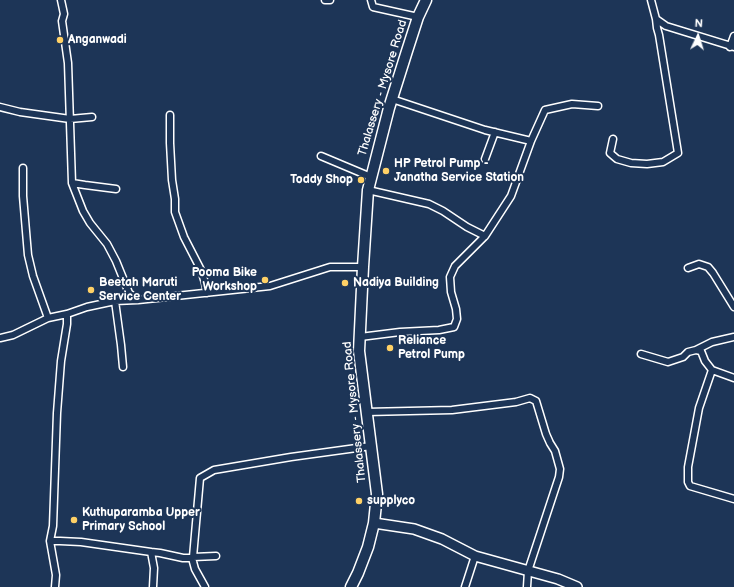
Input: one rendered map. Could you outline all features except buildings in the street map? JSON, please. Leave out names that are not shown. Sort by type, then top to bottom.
[{"type":"main road","name":"Thalassery - Mysore Road","points":[[351,587],[368,547],[374,523],[377,494],[359,351],[362,267],[368,190],[392,100],[418,17],[426,0]]},
{"type":"main road","points":[[374,523],[422,531],[442,539],[475,556],[558,579],[577,587]]},
{"type":"street","points":[[61,0],[64,14],[62,21],[68,63],[72,183],[83,211],[90,223],[107,244],[116,261],[129,293],[138,300]]},
{"type":"street","points":[[325,0],[330,0]]},
{"type":"street","points":[[371,0],[373,7],[418,17]]},
{"type":"street","points":[[613,140],[610,153],[617,159],[631,163],[646,164],[663,162],[678,153],[659,35],[656,28],[656,19],[651,0]]},
{"type":"street","points":[[656,19],[666,26],[732,47],[734,36]]},
{"type":"street","points":[[392,100],[531,142]]},
{"type":"street","points":[[360,337],[400,332],[438,330],[454,327],[457,319],[451,292],[450,277],[455,266],[485,236],[511,196],[531,142],[545,110],[572,104],[598,106]]},
{"type":"street","points":[[0,107],[20,112],[70,119],[92,117]]},
{"type":"street","points":[[170,115],[170,144],[175,212],[184,237],[201,270],[207,293]]},
{"type":"street","points":[[485,159],[495,132]]},
{"type":"street","points":[[321,156],[371,177]]},
{"type":"street","points":[[23,168],[23,196],[28,255],[33,276],[48,318]]},
{"type":"street","points":[[72,183],[116,189]]},
{"type":"street","points":[[368,190],[429,204],[485,236]]},
{"type":"street","points":[[688,268],[699,264],[708,267],[734,306]]},
{"type":"street","points":[[0,338],[13,335],[48,318],[115,301],[138,300],[270,286],[330,267],[362,267]]},
{"type":"street","points":[[115,301],[123,367]]},
{"type":"street","points":[[55,587],[56,575],[50,541],[53,526],[57,413],[61,361],[67,324],[67,314]]},
{"type":"street","points":[[641,354],[668,362],[683,357],[688,352],[696,350],[712,342],[734,337]]},
{"type":"street","points":[[696,350],[701,351],[705,362],[712,370],[734,378]]},
{"type":"street","points":[[712,370],[699,408],[688,467],[688,482],[690,486],[734,499]]},
{"type":"street","points":[[366,412],[452,410],[516,402],[530,398],[536,401],[546,434],[555,451],[560,469],[559,477],[528,571],[527,587]]},
{"type":"street","points":[[204,587],[195,569],[192,557],[200,478],[214,470],[291,457],[371,446]]},
{"type":"street","points":[[50,541],[81,542],[160,553],[183,558],[216,556]]},
{"type":"street","points":[[151,552],[154,568],[153,587]]},
{"type":"street","points":[[465,587],[475,556]]},
{"type":"place","name":"Anganwadi","points":[[60,40]]},
{"type":"place","name":"HP Petrol Pump - Janatha Service Station","points":[[386,171]]},
{"type":"place","name":"Toddy Shop","points":[[361,180]]},
{"type":"place","name":"Pooma Bike Workshop","points":[[265,280]]},
{"type":"place","name":"Nadiya Building","points":[[345,283]]},
{"type":"place","name":"Beetah Maruti Service Center","points":[[91,290]]},
{"type":"place","name":"Reliance Petrol Pump","points":[[390,348]]},
{"type":"place","name":"supplyco","points":[[359,501]]},
{"type":"place","name":"Kuthuparamba Upper Primary School","points":[[74,520]]}]
